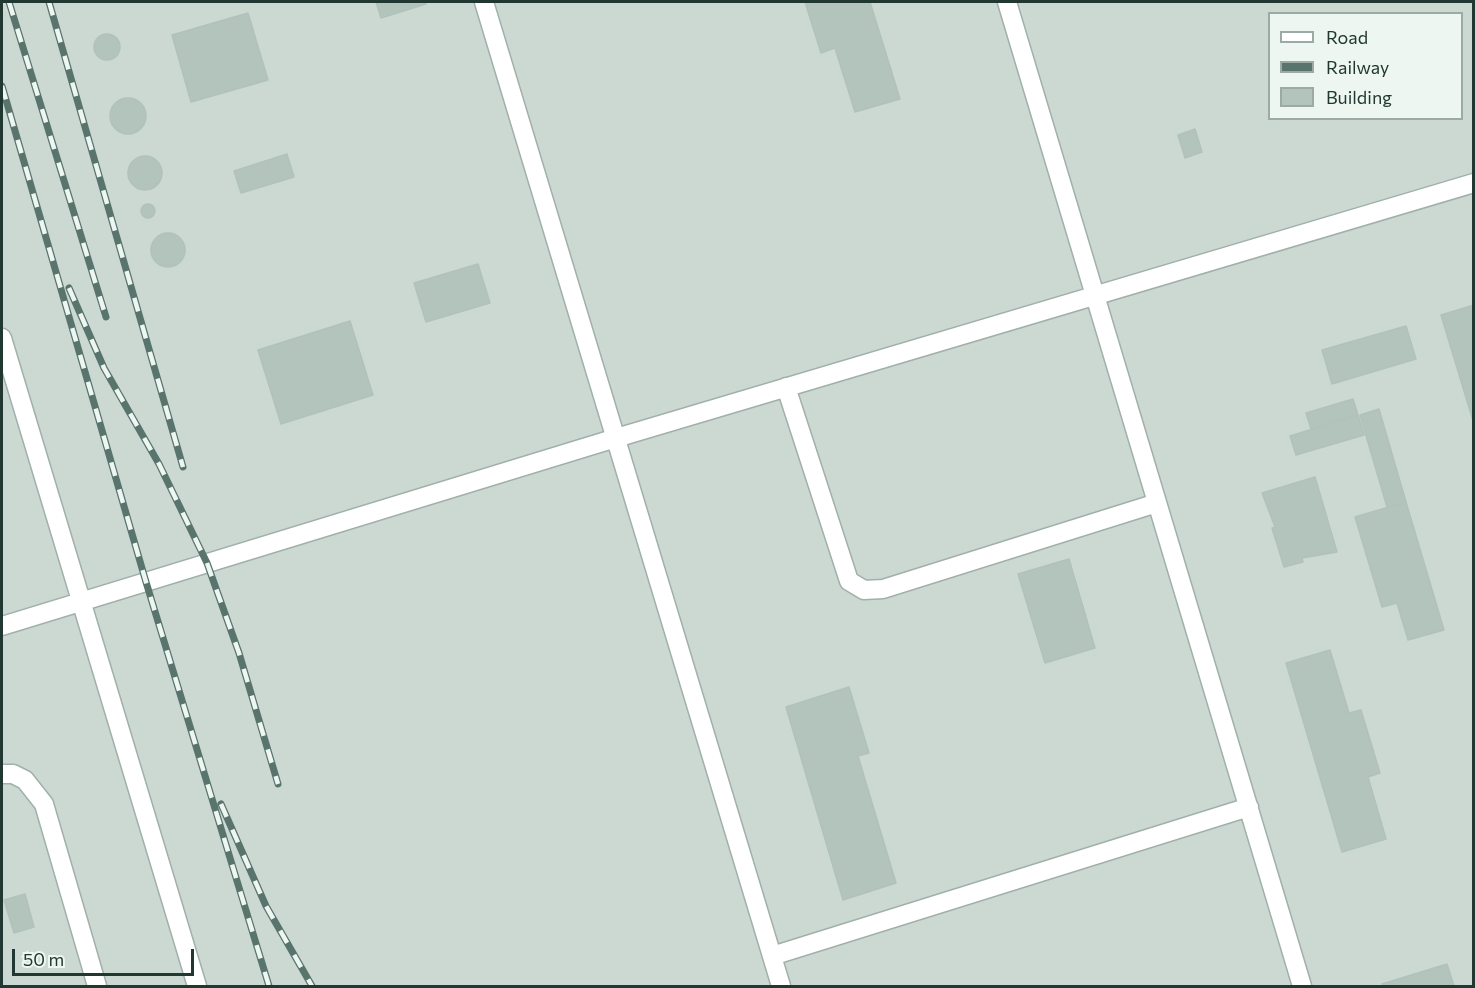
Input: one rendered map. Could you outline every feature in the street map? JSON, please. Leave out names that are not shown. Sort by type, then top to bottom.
[{"type":"lane","points":[[484,2],[781,987]]},
{"type":"lane","points":[[1006,2],[1302,987]]},
{"type":"lane","points":[[2,626],[616,438],[1473,183]]},
{"type":"lane","points":[[2,338],[197,987]]},
{"type":"lane","points":[[786,387],[849,582],[864,590],[883,590],[1157,503]]},
{"type":"lane","points":[[2,774],[13,774],[25,780],[44,804],[97,987]]},
{"type":"lane","points":[[772,956],[1248,807]]},
{"type":"shaded area","points":[[2,2],[1473,2],[1473,986],[2,986]]},
{"type":"building","points":[[376,2],[425,2],[426,4],[381,18]]},
{"type":"building","points":[[805,2],[870,2],[900,99],[855,112],[835,48],[821,53]]},
{"type":"building","points":[[248,13],[268,80],[191,102],[172,35]]},
{"type":"building","points":[[107,34],[116,38],[120,47],[116,56],[107,60],[98,56],[94,47],[98,38]]},
{"type":"building","points":[[128,98],[141,103],[146,116],[141,129],[128,134],[115,129],[110,116],[115,103]]},
{"type":"building","points":[[1195,129],[1202,152],[1185,158],[1178,135]]},
{"type":"building","points":[[287,154],[294,177],[241,193],[234,171]]},
{"type":"building","points":[[145,156],[157,161],[162,173],[157,185],[145,190],[133,185],[128,173],[133,161]]},
{"type":"building","points":[[145,204],[151,204],[155,211],[151,218],[145,218],[141,214],[141,208]]},
{"type":"building","points":[[168,233],[180,238],[185,250],[180,262],[168,267],[156,262],[151,250],[156,238]]},
{"type":"building","points":[[478,264],[490,303],[426,322],[414,283]]},
{"type":"building","points":[[1474,305],[1474,424],[1441,315]]},
{"type":"building","points":[[350,321],[373,395],[281,424],[258,350]]},
{"type":"building","points":[[1406,326],[1416,359],[1332,384],[1322,350]]},
{"type":"building","points":[[1353,399],[1358,415],[1311,429],[1306,413]]},
{"type":"building","points":[[1379,409],[1406,502],[1387,507],[1360,415]]},
{"type":"building","points":[[1358,415],[1364,435],[1296,455],[1290,436]]},
{"type":"building","points":[[1315,477],[1337,552],[1302,558],[1303,562],[1284,567],[1272,528],[1275,527],[1262,493]]},
{"type":"building","points":[[1406,502],[1444,630],[1408,640],[1397,603],[1382,607],[1355,517]]},
{"type":"building","points":[[1069,559],[1095,648],[1045,663],[1018,574]]},
{"type":"building","points":[[1330,650],[1349,713],[1361,710],[1380,773],[1368,777],[1386,839],[1342,852],[1286,663]]},
{"type":"building","points":[[849,687],[869,753],[858,756],[896,883],[843,900],[786,707]]},
{"type":"building","points":[[25,894],[34,927],[14,933],[4,900]]},
{"type":"building","points":[[1447,964],[1454,986],[1383,986],[1382,984]]},
{"type":"railway","points":[[9,2],[106,317]]},
{"type":"railway","points":[[49,2],[183,467]]},
{"type":"railway","points":[[2,86],[146,582],[269,986]]},
{"type":"railway","points":[[69,288],[104,368],[159,464],[207,563],[239,653],[278,784]]},
{"type":"railway","points":[[221,804],[266,906],[312,986]]}]
